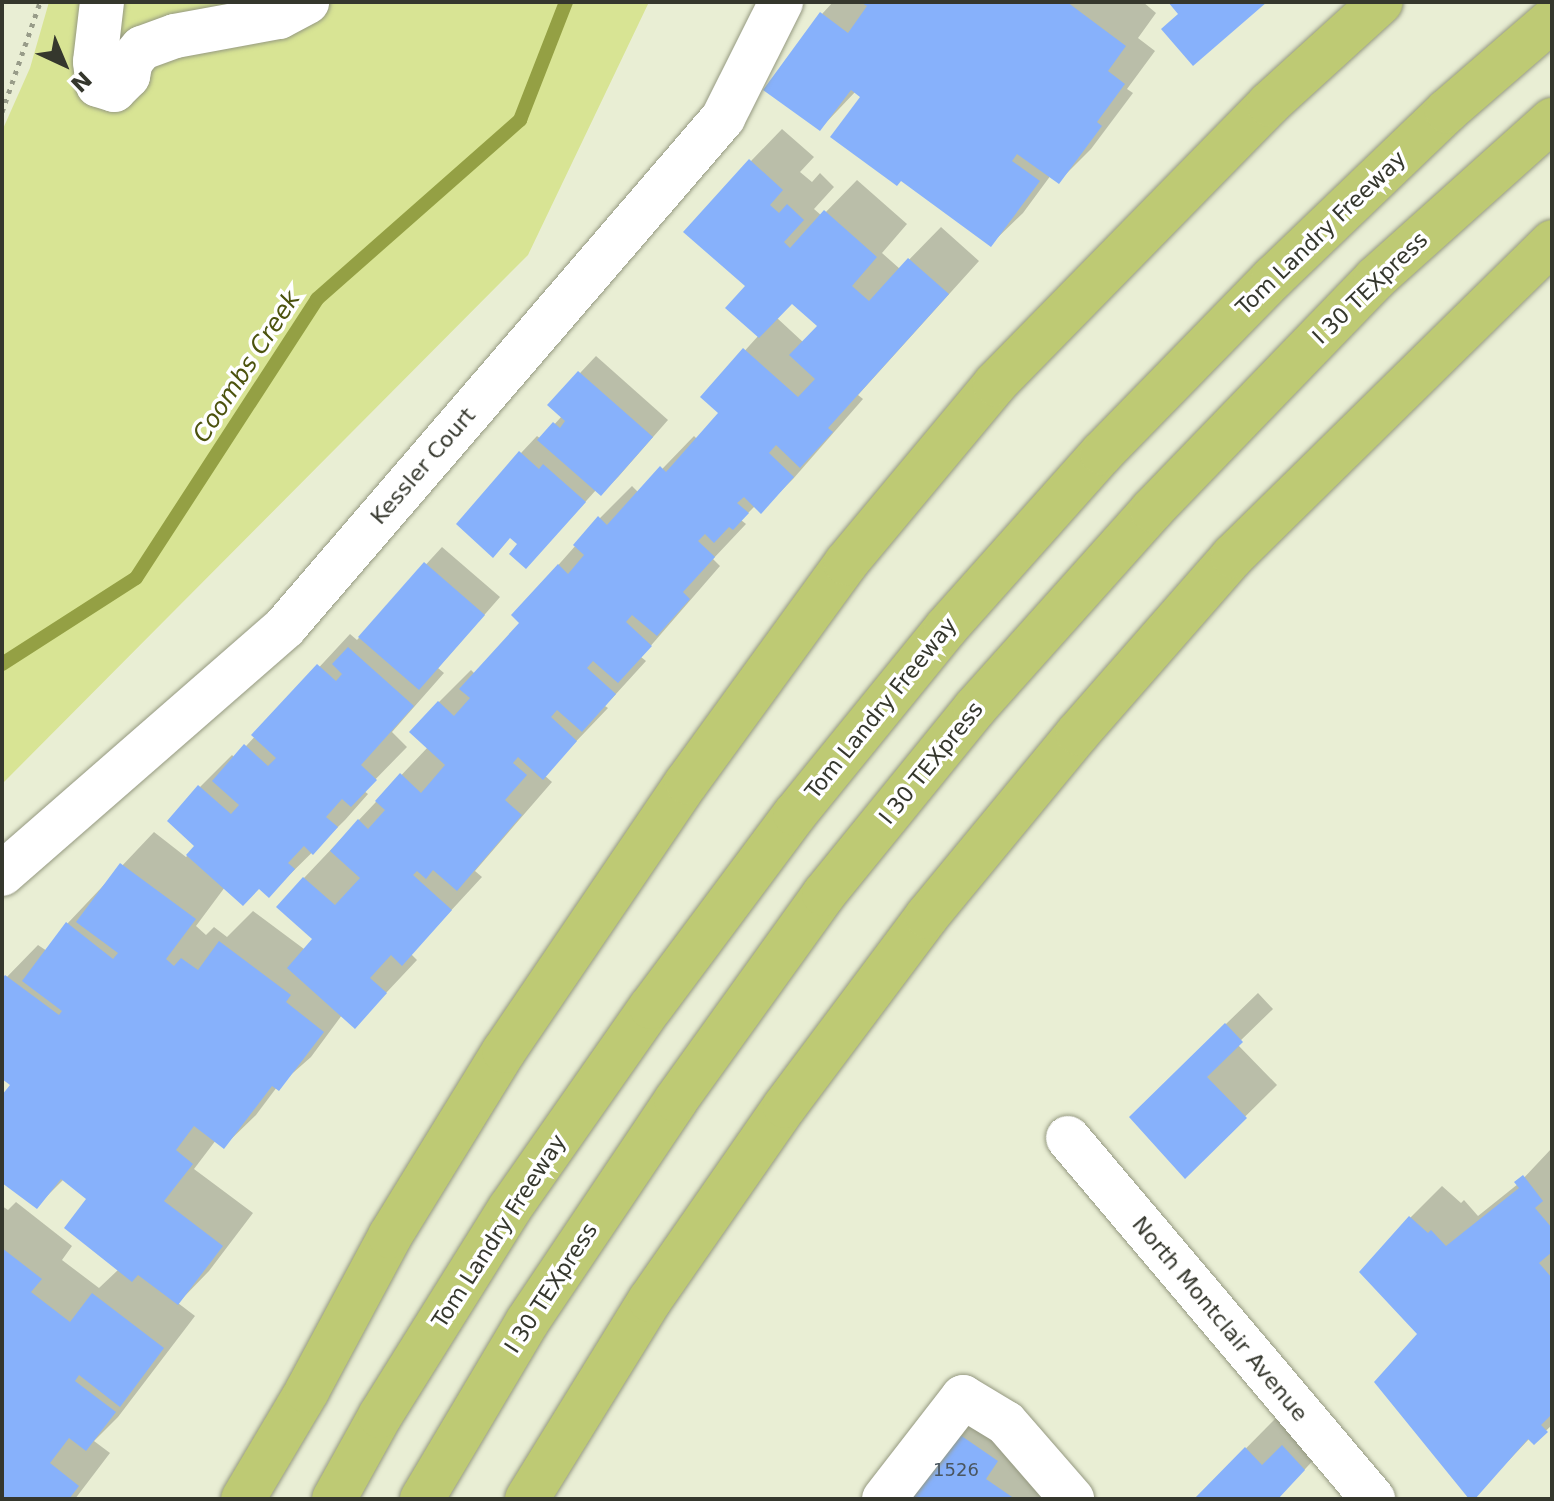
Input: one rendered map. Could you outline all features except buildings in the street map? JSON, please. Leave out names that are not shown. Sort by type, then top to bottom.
[{"type":"highway","points":[[243,1499],[307,1391],[390,1236],[504,1051],[687,782],[846,563],[995,384],[1269,104],[1381,2]]},
{"type":"highway","name":"Tom Landry Freeway","points":[[334,1499],[380,1416],[510,1208],[651,1007],[795,814],[946,628],[1102,453],[1263,288],[1447,111],[1552,20]]},
{"type":"highway","name":"I 30 TEXpress","points":[[422,1499],[527,1322],[676,1100],[824,894],[975,708],[1152,510],[1376,278],[1552,120]]},
{"type":"highway","points":[[527,1499],[650,1300],[785,1106],[927,916],[1078,733],[1233,556],[1552,242]]},
{"type":"street","points":[[102,2],[98,85],[114,90],[128,76],[131,61],[142,48],[175,36],[267,20],[307,2]]},
{"type":"street","name":"Kessler Court","points":[[2,874],[285,627],[723,118],[781,2]]},
{"type":"street","name":"North Montclair Avenue","points":[[1068,1138],[1373,1499]]},
{"type":"street","points":[[884,1499],[963,1397],[1006,1423],[1072,1499]]},
{"type":"path","points":[[2,112],[40,2]]},
{"type":"green space","points":[[49,2],[649,2],[528,255],[2,784],[2,131],[30,68]]},
{"type":"waterway","name":"Coombs Creek","points":[[2,664],[136,578],[317,299],[520,120],[566,2]]}]
